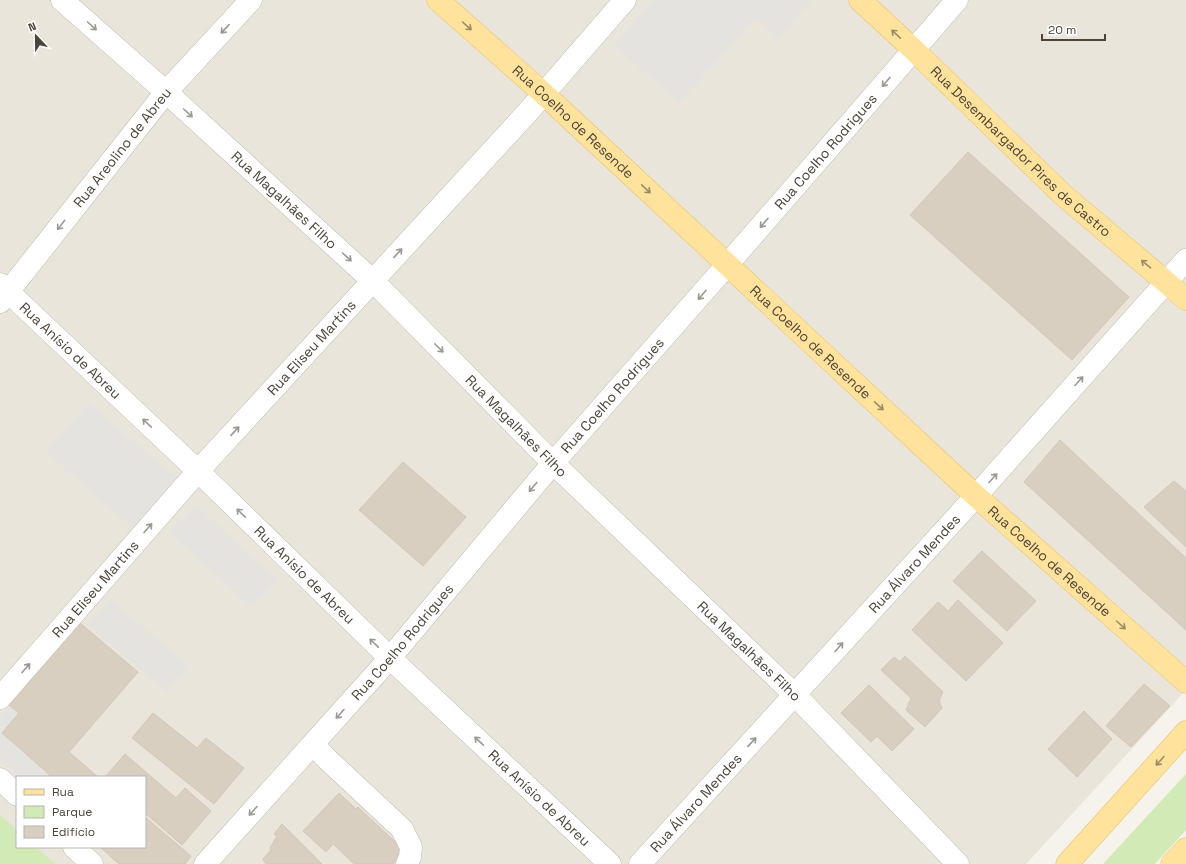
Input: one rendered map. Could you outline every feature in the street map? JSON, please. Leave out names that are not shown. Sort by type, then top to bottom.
[{"type":"main road","name":"Rua Coelho de Resende","points":[[438,0],[544,94],[976,496],[1186,682]]},
{"type":"main road","name":"Rua Desembargador Pires de Castro","points":[[860,0],[914,50],[1062,194],[1186,299]]},
{"type":"main road","points":[[1067,864],[1186,732]]},
{"type":"main road","points":[[1172,864],[1186,849]]},
{"type":"street","name":"Rua Magalhães Filho","points":[[62,0],[166,92],[373,281],[553,464],[795,695],[958,864]]},
{"type":"street","name":"Rua Areolino de Abreu","points":[[3,293],[166,92],[251,0]]},
{"type":"street","name":"Rua Eliseu Martins","points":[[0,698],[198,472],[544,94],[625,0]]},
{"type":"street","name":"Rua Coelho Rodrigues","points":[[205,864],[390,658],[553,464],[728,265],[957,0]]},
{"type":"street","name":"Rua Álvaro Mendes","points":[[640,864],[976,496],[1186,260]]},
{"type":"street","name":"Rua Anísio de Abreu","points":[[3,293],[198,472],[390,658],[610,864]]},
{"type":"street","points":[[313,744],[402,829],[411,847],[410,857],[407,864]]},
{"type":"street","points":[[0,779],[16,794]]},
{"type":"street","points":[[75,848],[92,864]]},
{"type":"shaded area","points":[[0,0],[1186,0],[1186,690],[1026,864],[0,864]]},
{"type":"shaded area","points":[[655,0],[809,0],[811,2],[778,38],[756,18],[679,103],[614,45]]},
{"type":"shaded area","points":[[89,403],[177,479],[134,529],[46,452]]},
{"type":"shaded area","points":[[196,505],[278,581],[251,607],[168,532]]},
{"type":"shaded area","points":[[110,599],[189,666],[167,692],[88,625]]},
{"type":"shaded area","points":[[9,705],[19,713],[2,734],[50,775],[49,776],[18,776],[0,760],[0,717]]},
{"type":"green space","points":[[1186,774],[1186,830],[1155,864],[1103,864]]},
{"type":"green space","points":[[0,815],[16,829],[16,848],[37,848],[55,864],[0,864]]},
{"type":"building","points":[[968,152],[1129,297],[1072,360],[910,215]]},
{"type":"building","points":[[1060,440],[1186,558],[1186,630],[1024,482]]},
{"type":"building","points":[[403,462],[466,517],[423,566],[359,510]]},
{"type":"building","points":[[1174,481],[1186,491],[1186,547],[1144,507]]},
{"type":"building","points":[[982,551],[1036,601],[1007,631],[953,581]]},
{"type":"building","points":[[958,600],[1003,643],[966,681],[912,630],[938,602],[948,611]]},
{"type":"building","points":[[80,623],[138,672],[69,752],[97,776],[49,776],[50,775],[2,733],[19,713],[9,705]]},
{"type":"building","points":[[905,656],[943,692],[939,701],[942,708],[925,727],[906,710],[911,698],[881,670],[894,657],[900,662]]},
{"type":"building","points":[[1144,684],[1170,706],[1131,747],[1106,726]]},
{"type":"building","points":[[869,685],[914,729],[892,751],[877,736],[871,742],[841,713]]},
{"type":"building","points":[[1084,711],[1112,739],[1077,777],[1048,749]]},
{"type":"building","points":[[153,713],[197,748],[206,738],[244,768],[214,804],[132,738]]},
{"type":"building","points":[[125,754],[176,798],[185,788],[211,811],[182,845],[146,814],[146,776],[106,776]]},
{"type":"building","points":[[339,793],[356,809],[358,807],[405,851],[393,864],[354,864],[333,844],[326,852],[303,831]]},
{"type":"building","points":[[146,818],[191,856],[185,864],[119,864],[101,848],[146,848]]},
{"type":"building","points":[[282,824],[322,864],[266,864],[263,859],[271,850],[270,848],[277,836],[274,834]]}]
